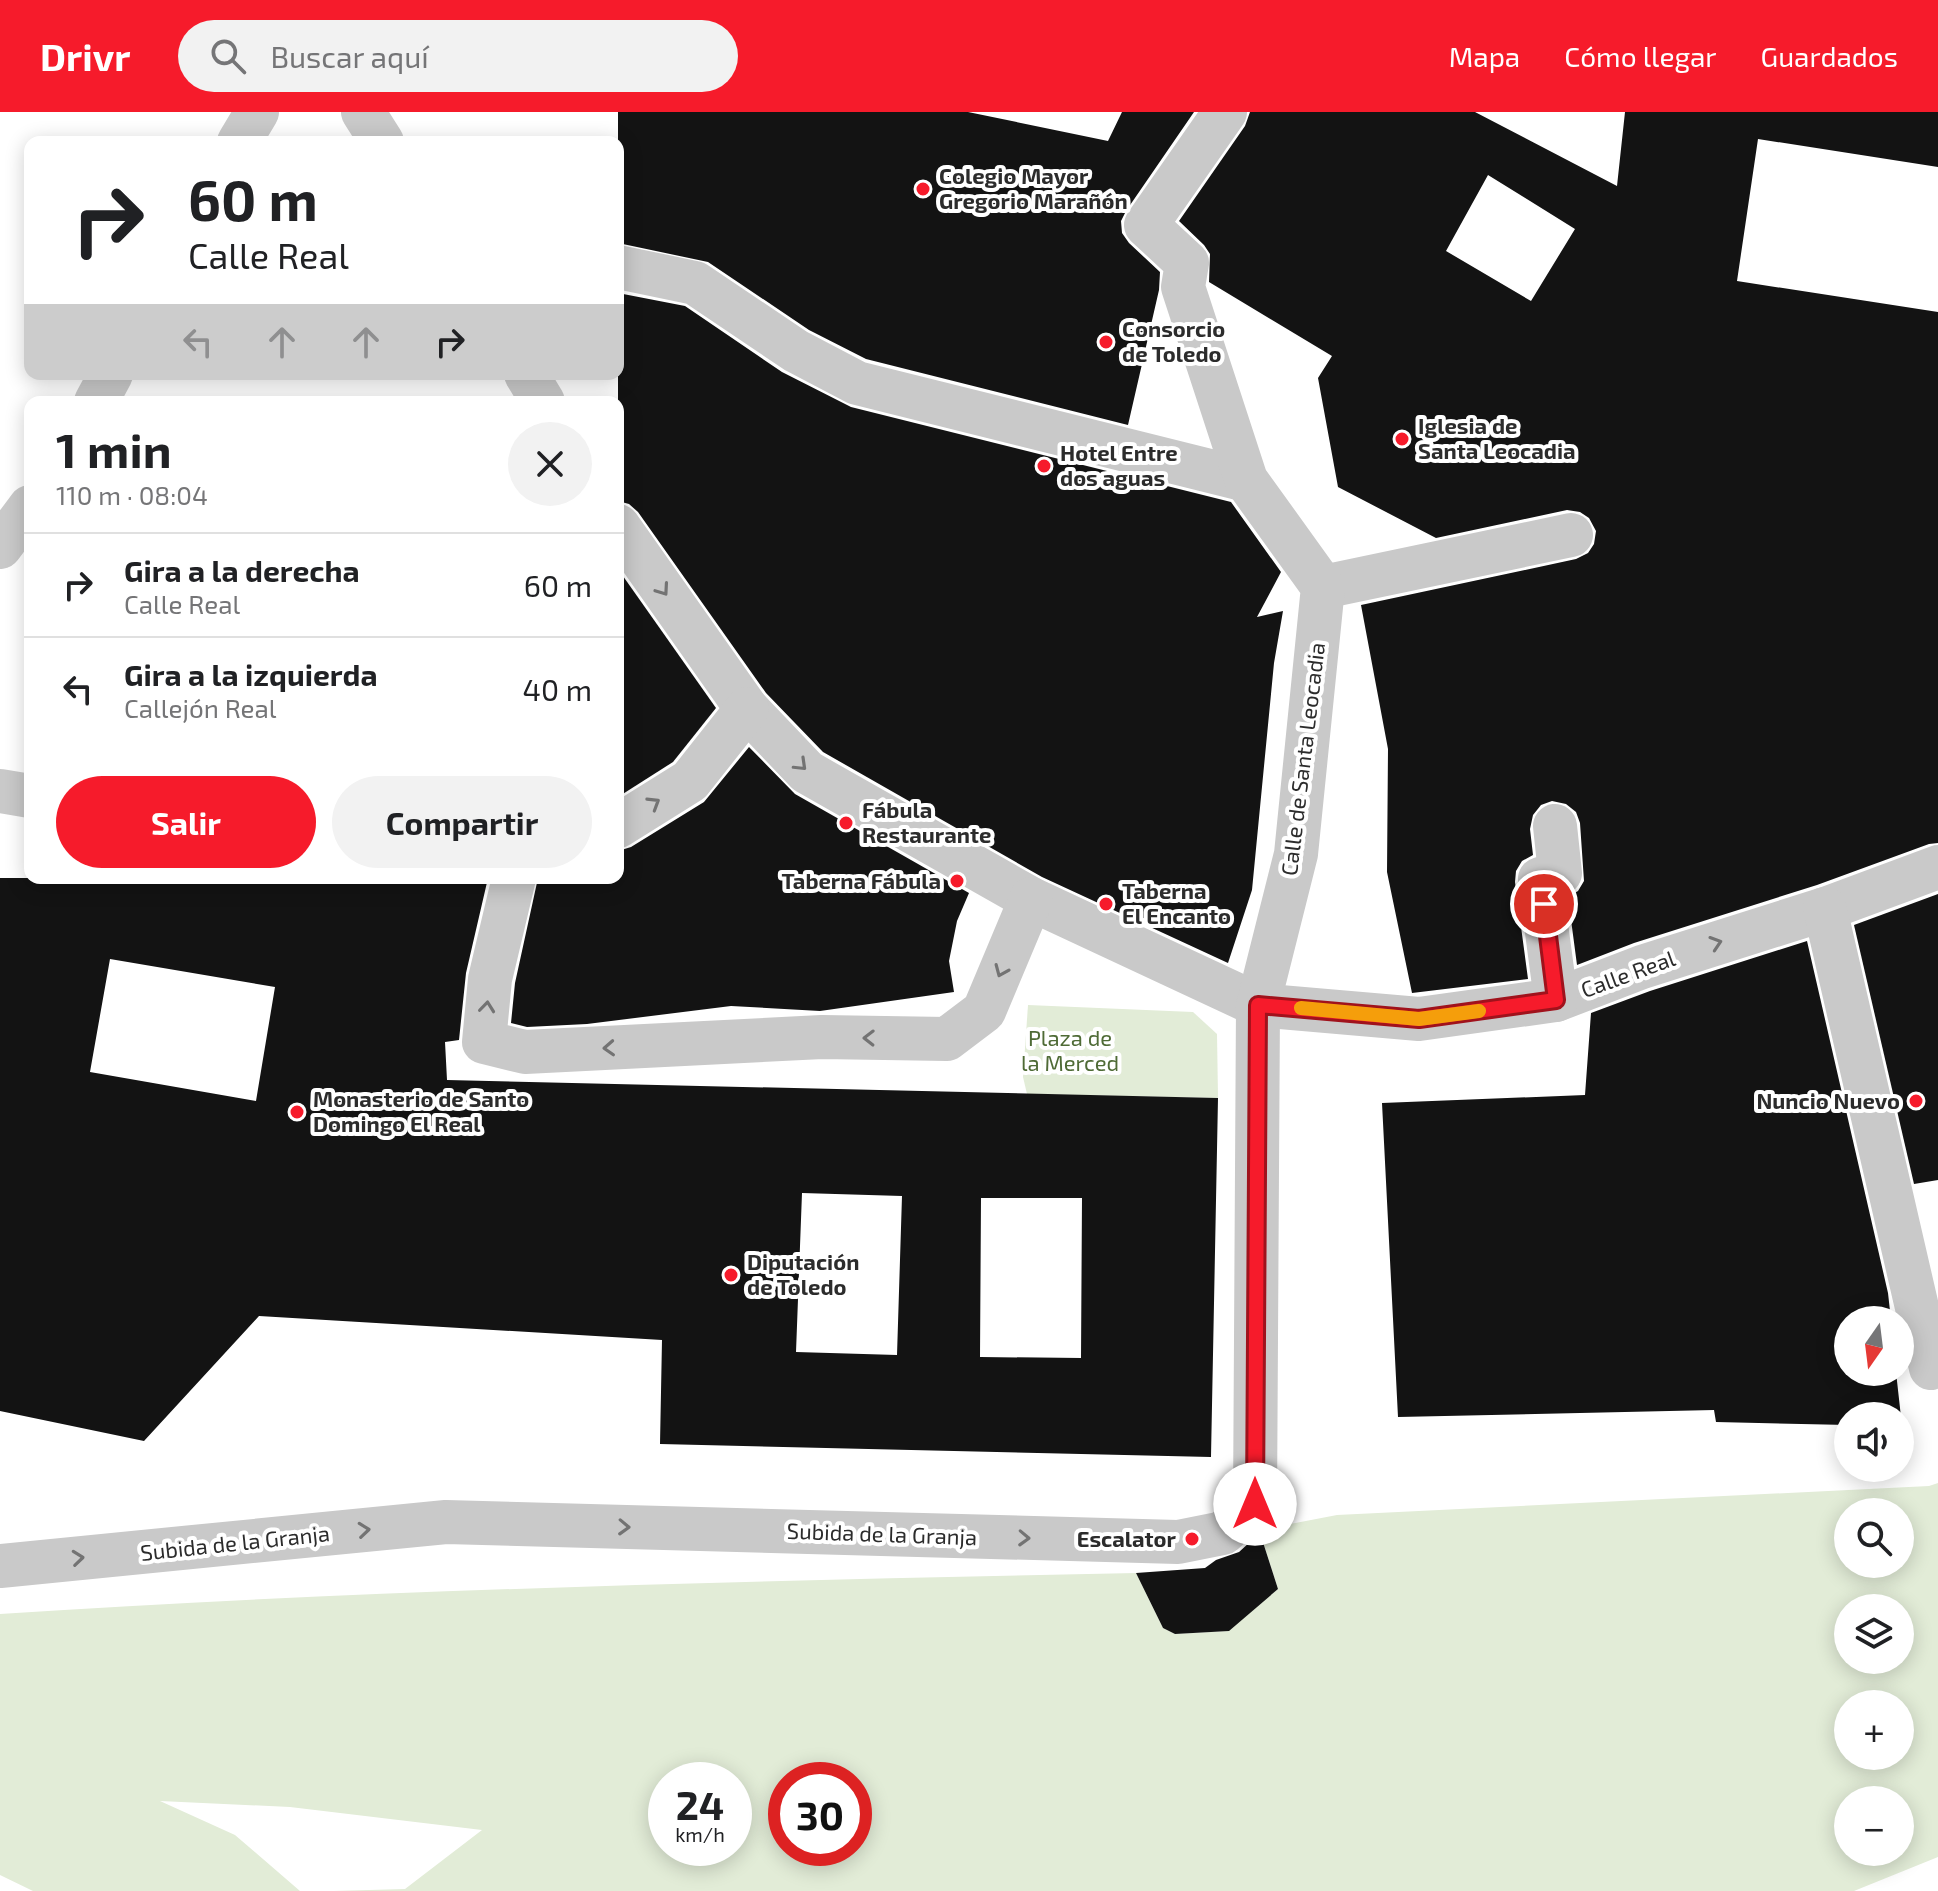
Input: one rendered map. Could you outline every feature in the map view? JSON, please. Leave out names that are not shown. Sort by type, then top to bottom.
[{"type":"street","points":[[243,136],[257,112]]},
{"type":"street","points":[[363,112],[378,136]]},
{"type":"street","points":[[1225,112],[1146,225],[1187,263],[1183,287],[1246,480],[1314,575],[1571,535]]},
{"type":"street","points":[[624,268],[695,283],[796,351],[857,383],[1246,480]]},
{"type":"street","points":[[0,547],[24,515]]},
{"type":"street","points":[[624,535],[747,709],[807,772],[1031,899],[1258,1005]]},
{"type":"street","name":"Calle de Santa Leocadia","points":[[1258,1005],[1296,854],[1314,575]]},
{"type":"street","points":[[624,822],[690,781],[747,709]]},
{"type":"street","points":[[0,791],[24,795]]},
{"type":"street","points":[[1555,826],[1560,873],[1540,879],[1556,1000]]},
{"type":"street","name":"Calle Real","points":[[1258,1005],[1419,1019],[1556,1000],[1642,967],[1825,909],[1938,867]]},
{"type":"street","points":[[513,884],[490,979],[484,1042],[525,1052],[822,1037],[947,1039],[984,1011],[1031,899]]},
{"type":"street","points":[[1825,909],[1931,1368]]},
{"type":"street","name":"Subida de la Granja","points":[[0,1566],[446,1522],[1178,1542],[1223,1533],[1255,1504],[1258,1005]]},
{"type":"green space","name":"Plaza de la Merced","points":[[1028,1005],[1193,1012],[1217,1034],[1218,1098],[1027,1094],[1023,1077]]},
{"type":"green space","points":[[1938,1483],[1938,1857],[1854,1891],[333,1891],[405,1889],[482,1830],[290,1807],[160,1801],[235,1835],[300,1891],[33,1891],[0,1875],[0,1614],[426,1592],[1136,1573],[1163,1628],[1175,1634],[1228,1631],[1278,1589],[1259,1530],[1337,1515],[1929,1486]]},
{"type":"building","points":[[618,112],[968,112],[1108,141],[1122,112],[1194,112],[1121,221],[1122,233],[1129,243],[1160,272],[1159,290],[1128,425],[866,359],[809,330],[708,262],[624,244],[624,136],[618,136]]},
{"type":"building","points":[[1250,112],[1475,112],[1617,186],[1625,112],[1938,112],[1938,167],[1758,139],[1737,281],[1938,312],[1938,843],[1634,943],[1577,965],[1568,897],[1578,891],[1584,881],[1580,823],[1576,812],[1566,804],[1552,801],[1541,805],[1533,815],[1530,829],[1533,855],[1522,861],[1516,871],[1528,979],[1412,993],[1387,872],[1388,749],[1361,605],[1576,559],[1588,553],[1594,544],[1596,531],[1589,518],[1580,512],[1567,510],[1436,538],[1338,487],[1318,378],[1332,356],[1209,282],[1210,254],[1179,221],[1245,126]],"holes":[[[1488,175],[1575,229],[1531,301],[1446,251]]]},
{"type":"building","points":[[624,294],[685,306],[782,372],[851,407],[1231,502],[1281,572],[1257,617],[1283,611],[1274,663],[1252,890],[1228,963],[1042,877],[823,752],[766,693],[638,512],[624,503],[624,396],[618,396],[618,380],[624,380]]},
{"type":"building","points":[[624,578],[716,708],[673,762],[624,793]]},
{"type":"building","points":[[749,747],[795,794],[969,893],[957,921],[949,961],[954,992],[820,1011],[731,1006],[587,1024],[527,1027],[511,1023],[515,983],[537,884],[624,884],[624,849],[704,802]]},
{"type":"building","points":[[0,878],[24,878],[24,884],[487,884],[466,973],[459,1040],[445,1042],[447,1080],[1218,1098],[1211,1457],[660,1444],[662,1340],[259,1316],[144,1441],[0,1411]],"holes":[[[110,959],[275,987],[256,1101],[90,1072]],[[802,1193],[902,1196],[897,1355],[796,1352]],[[981,1198],[1082,1198],[1081,1358],[980,1357]]]},
{"type":"building","name":"Nuncio Nuevo","points":[[1938,894],[1938,1180],[1914,1184],[1854,925]]},
{"type":"building","points":[[1807,941],[1889,1306],[1834,1306],[1834,1386],[1898,1386],[1899,1402],[1834,1402],[1834,1425],[1716,1422],[1714,1410],[1398,1417],[1382,1103],[1585,1095],[1591,1013]]},
{"type":"building","points":[[1260,1533],[1278,1589],[1229,1631],[1175,1634],[1163,1628],[1136,1573],[1205,1568],[1216,1560],[1239,1552]]},
{"type":"slow traffic","points":[[1301,1008],[1419,1019],[1479,1011]]},
{"type":"place","name":"Colegio Mayor Gregorio Marañón","points":[[923,189]]},
{"type":"place","name":"Consorcio de Toledo","points":[[1106,342]]},
{"type":"place","name":"Iglesia de Santa Leocadia","points":[[1402,439]]},
{"type":"place","name":"Hotel Entre dos aguas","points":[[1044,466]]},
{"type":"place","name":"Fábula Restaurante","points":[[846,823]]},
{"type":"place","name":"Taberna Fábula","points":[[957,881]]},
{"type":"place","name":"Taberna El Encanto","points":[[1106,904]]},
{"type":"place","name":"Nuncio Nuevo","points":[[1916,1101]]},
{"type":"place","name":"Monasterio de Santo Domingo El Real","points":[[297,1112]]},
{"type":"place","name":"Diputación de Toledo","points":[[731,1275]]},
{"type":"place","name":"Escalator","points":[[1192,1539]]},
{"type":"route","points":[[1255,1504],[1258,1005],[1419,1019],[1556,1000],[1544,904]]}]
